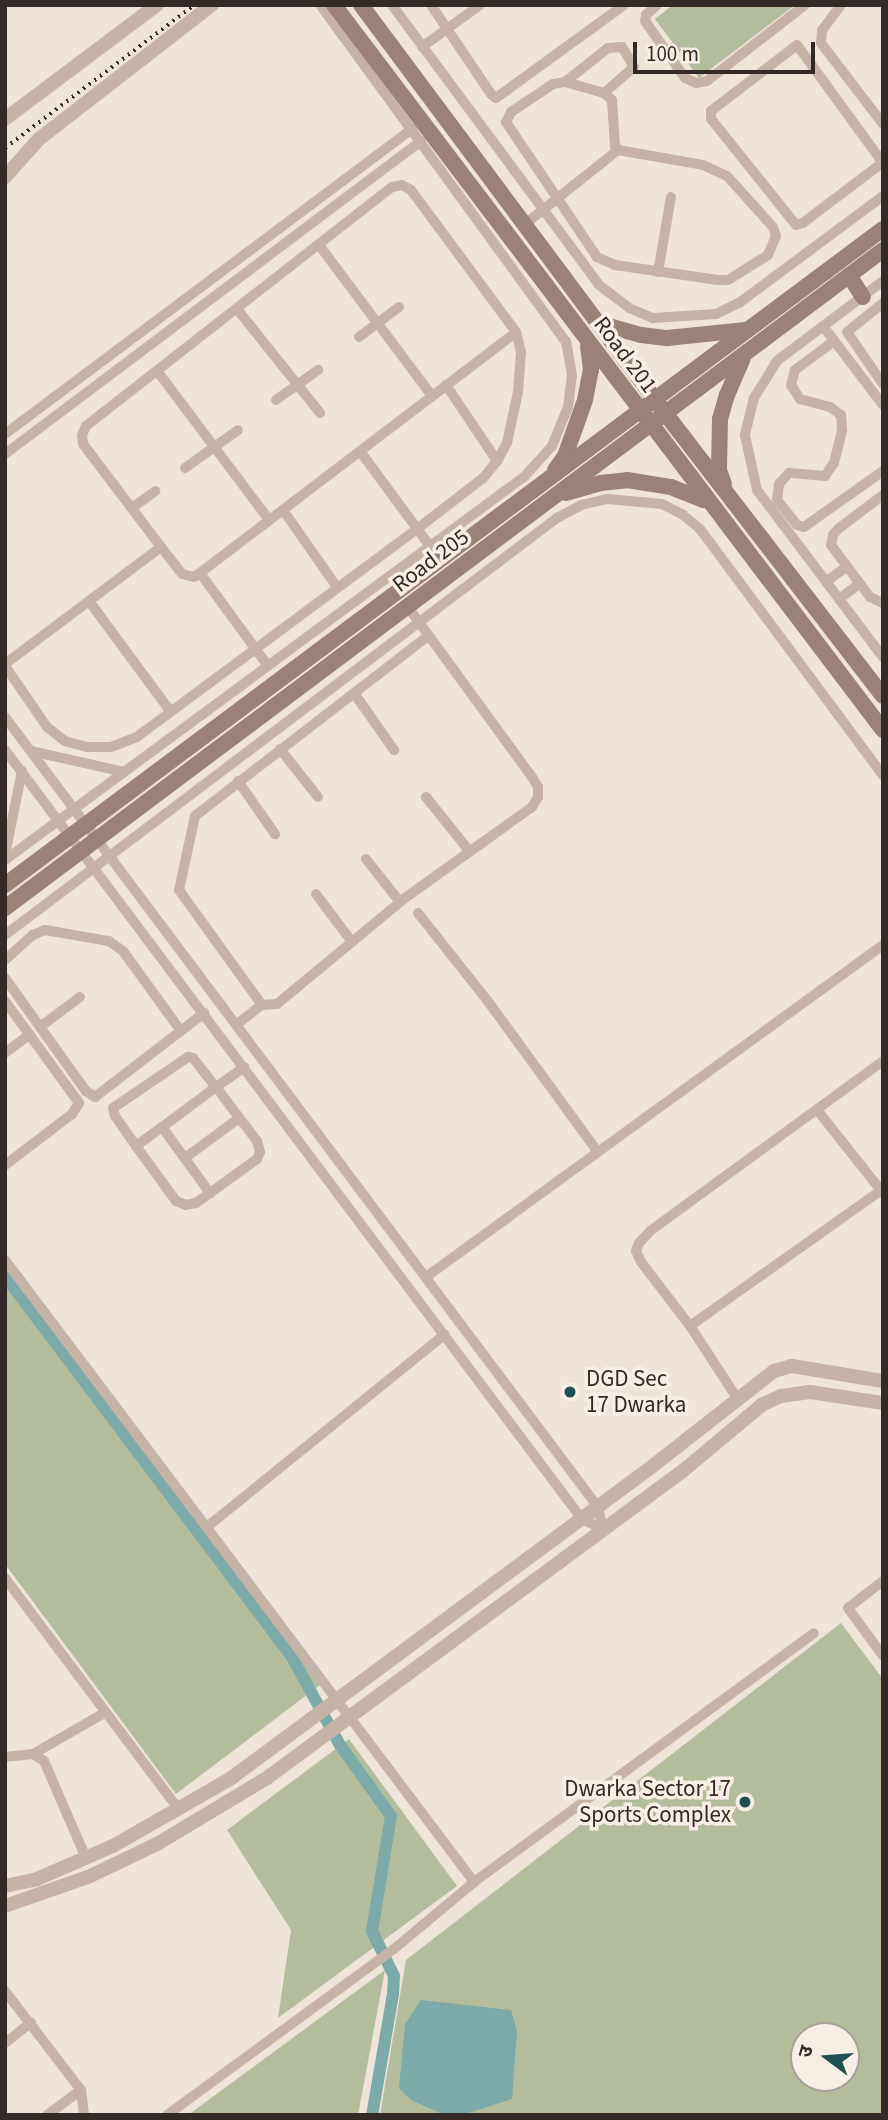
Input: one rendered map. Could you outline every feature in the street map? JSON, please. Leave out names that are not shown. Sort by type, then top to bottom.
[{"type":"main road","name":"Road 201","points":[[334,5],[649,426],[883,730]]},
{"type":"main road","name":"Road 201","points":[[362,5],[665,413],[883,696]]},
{"type":"main road","name":"Road 205","points":[[5,885],[883,229]]},
{"type":"main road","name":"Road 205","points":[[5,908],[883,250]]},
{"type":"main road","points":[[849,275],[863,297]]},
{"type":"main road","points":[[598,323],[641,335],[667,338],[727,334],[749,329]]},
{"type":"main road","points":[[547,481],[565,456],[585,400],[591,370],[588,344]]},
{"type":"main road","points":[[726,492],[719,470],[720,419],[737,369],[748,350]]},
{"type":"main road","points":[[554,497],[600,483],[627,481],[671,486],[708,503]]},
{"type":"street","points":[[5,119],[156,5]]},
{"type":"street","points":[[5,177],[39,139],[212,5]]},
{"type":"street","points":[[5,858],[525,476],[552,446],[568,407],[572,375],[566,342],[320,5]]},
{"type":"street","points":[[392,5],[599,285],[613,298],[653,318],[716,314],[739,303],[883,196]]},
{"type":"street","points":[[431,5],[491,94],[496,97],[525,79],[624,5]]},
{"type":"street","points":[[422,47],[480,5]]},
{"type":"street","points":[[657,5],[646,15],[645,21],[685,78],[696,83],[707,81],[805,5]]},
{"type":"street","points":[[841,5],[822,30],[821,43],[883,124]]},
{"type":"street","points":[[797,45],[883,163],[803,223],[796,225],[711,119],[711,111],[797,45]]},
{"type":"street","points":[[565,82],[608,48],[618,46],[634,67],[604,93]]},
{"type":"street","points":[[525,224],[542,208],[556,198],[618,150],[721,171],[772,227],[776,236],[768,255],[728,279],[615,265],[597,257],[556,198],[506,122],[511,112],[553,84],[565,82],[604,93],[615,107],[614,138],[618,150]]},
{"type":"street","points":[[5,434],[412,129]]},
{"type":"street","points":[[5,454],[421,141]]},
{"type":"street","points":[[161,547],[5,665],[47,727],[65,741],[87,747],[111,747],[137,737],[483,478],[498,461],[507,443],[518,392],[521,352],[516,332],[411,190],[402,185],[392,187],[86,426],[82,435],[83,444],[182,574],[194,578],[516,332]]},
{"type":"street","points":[[658,271],[671,197]]},
{"type":"street","points":[[319,245],[432,396]]},
{"type":"street","points":[[883,281],[777,361],[768,372],[749,410],[745,435],[757,490],[883,657]]},
{"type":"street","points":[[883,303],[847,332],[883,384]]},
{"type":"street","points":[[359,337],[399,307]]},
{"type":"street","points":[[237,309],[320,414]]},
{"type":"street","points":[[823,326],[883,405]]},
{"type":"street","points":[[834,341],[795,370],[791,385],[800,398],[830,407],[841,415],[842,432],[834,463],[825,476],[789,473],[779,484],[777,500],[797,524],[804,527],[883,471]]},
{"type":"street","points":[[276,400],[318,370]]},
{"type":"street","points":[[158,372],[269,520]]},
{"type":"street","points":[[446,386],[498,461]]},
{"type":"street","points":[[185,468],[238,430]]},
{"type":"street","points":[[360,451],[440,560]]},
{"type":"street","points":[[132,508],[155,491]]},
{"type":"street","points":[[883,495],[833,535],[831,545],[870,597],[883,603]]},
{"type":"street","points":[[5,935],[557,518],[581,505],[608,499],[662,504],[700,529],[883,775]]},
{"type":"street","points":[[283,510],[337,587]]},
{"type":"street","points":[[826,582],[846,567]]},
{"type":"street","points":[[200,573],[268,666]]},
{"type":"street","points":[[839,599],[859,584]]},
{"type":"street","points":[[89,601],[170,711]]},
{"type":"street","points":[[236,1025],[262,1005],[277,1004],[400,902],[532,807],[538,797],[538,787],[408,607]]},
{"type":"street","points":[[262,1005],[179,890],[195,816],[428,636]]},
{"type":"street","points":[[354,693],[394,750]]},
{"type":"street","points":[[5,717],[598,1507],[603,1529]]},
{"type":"street","points":[[280,749],[318,797]]},
{"type":"street","points":[[5,750],[582,1519],[603,1529]]},
{"type":"street","points":[[31,751],[124,772]]},
{"type":"street","points":[[5,858],[22,771]]},
{"type":"street","points":[[238,781],[275,834]]},
{"type":"street","points":[[426,797],[470,852]]},
{"type":"street","points":[[366,859],[400,902]]},
{"type":"street","points":[[316,894],[352,942]]},
{"type":"street","points":[[418,913],[487,1000],[597,1151]]},
{"type":"street","points":[[5,960],[33,935],[45,930],[109,941],[123,951],[181,1031]]},
{"type":"street","points":[[426,1277],[883,944]]},
{"type":"street","points":[[5,978],[86,1091],[95,1097],[204,1013]]},
{"type":"street","points":[[40,1027],[80,997]]},
{"type":"street","points":[[5,1002],[79,1103],[72,1114],[5,1165]]},
{"type":"street","points":[[5,1053],[30,1034]]},
{"type":"street","points":[[184,1058],[193,1058],[239,1118],[257,1141],[259,1156],[190,1206],[176,1201],[113,1112],[116,1105],[184,1058]]},
{"type":"street","points":[[737,1398],[690,1326],[641,1262],[636,1251],[639,1243],[650,1230],[818,1111],[883,1061]]},
{"type":"street","points":[[136,1146],[244,1067]]},
{"type":"street","points":[[690,1326],[882,1190],[818,1111]]},
{"type":"street","points":[[185,1158],[239,1118]]},
{"type":"street","points":[[162,1127],[210,1193]]},
{"type":"street","points":[[5,1260],[206,1527],[334,1703],[474,1882]]},
{"type":"street","points":[[206,1527],[445,1334]]},
{"type":"street","points":[[5,1886],[37,1879],[86,1858],[179,1810],[230,1779],[598,1507],[774,1371],[786,1367],[883,1381]]},
{"type":"street","points":[[5,1906],[88,1877],[157,1844],[267,1777],[684,1470],[763,1404],[781,1396],[810,1392],[883,1403]]},
{"type":"street","points":[[5,1578],[179,1810]]},
{"type":"street","points":[[883,1581],[848,1608],[883,1656]]},
{"type":"street","points":[[167,2115],[394,1949],[474,1882],[814,1633]]},
{"type":"street","points":[[5,1758],[33,1754],[106,1712]]},
{"type":"street","points":[[33,1754],[44,1760],[86,1858]]},
{"type":"street","points":[[8,1998],[31,2023],[80,2090],[83,2115]]},
{"type":"street","points":[[5,2043],[31,2023]]},
{"type":"street","points":[[47,2115],[80,2090]]},
{"type":"green space","points":[[673,5],[795,5],[699,78],[655,19]]},
{"type":"green space","points":[[5,1262],[320,1685],[176,1794],[5,1564]]},
{"type":"green space","name":"Dwarka Sector 17 Sports Complex","points":[[841,1623],[883,1679],[883,2115],[380,2115],[406,1960]]},
{"type":"green space","points":[[349,1739],[457,1886],[278,2018],[291,1930],[227,1830]]},
{"type":"green space","points":[[385,1970],[358,2115],[188,2115]]},
{"type":"water","points":[[421,2000],[511,2010],[517,2031],[512,2099],[465,2114],[440,2113],[411,2100],[399,2088],[405,2024]]},
{"type":"waterway","points":[[5,1276],[292,1657],[340,1745],[391,1816],[372,1931],[394,1976],[393,1994],[372,2115]]},
{"type":"railway","points":[[5,148],[194,5]]},
{"type":"place","name":"DGD Sec 17 Dwarka","points":[[570,1392]]},
{"type":"place","name":"Dwarka Sector 17 Sports Complex","points":[[745,1802]]}]
